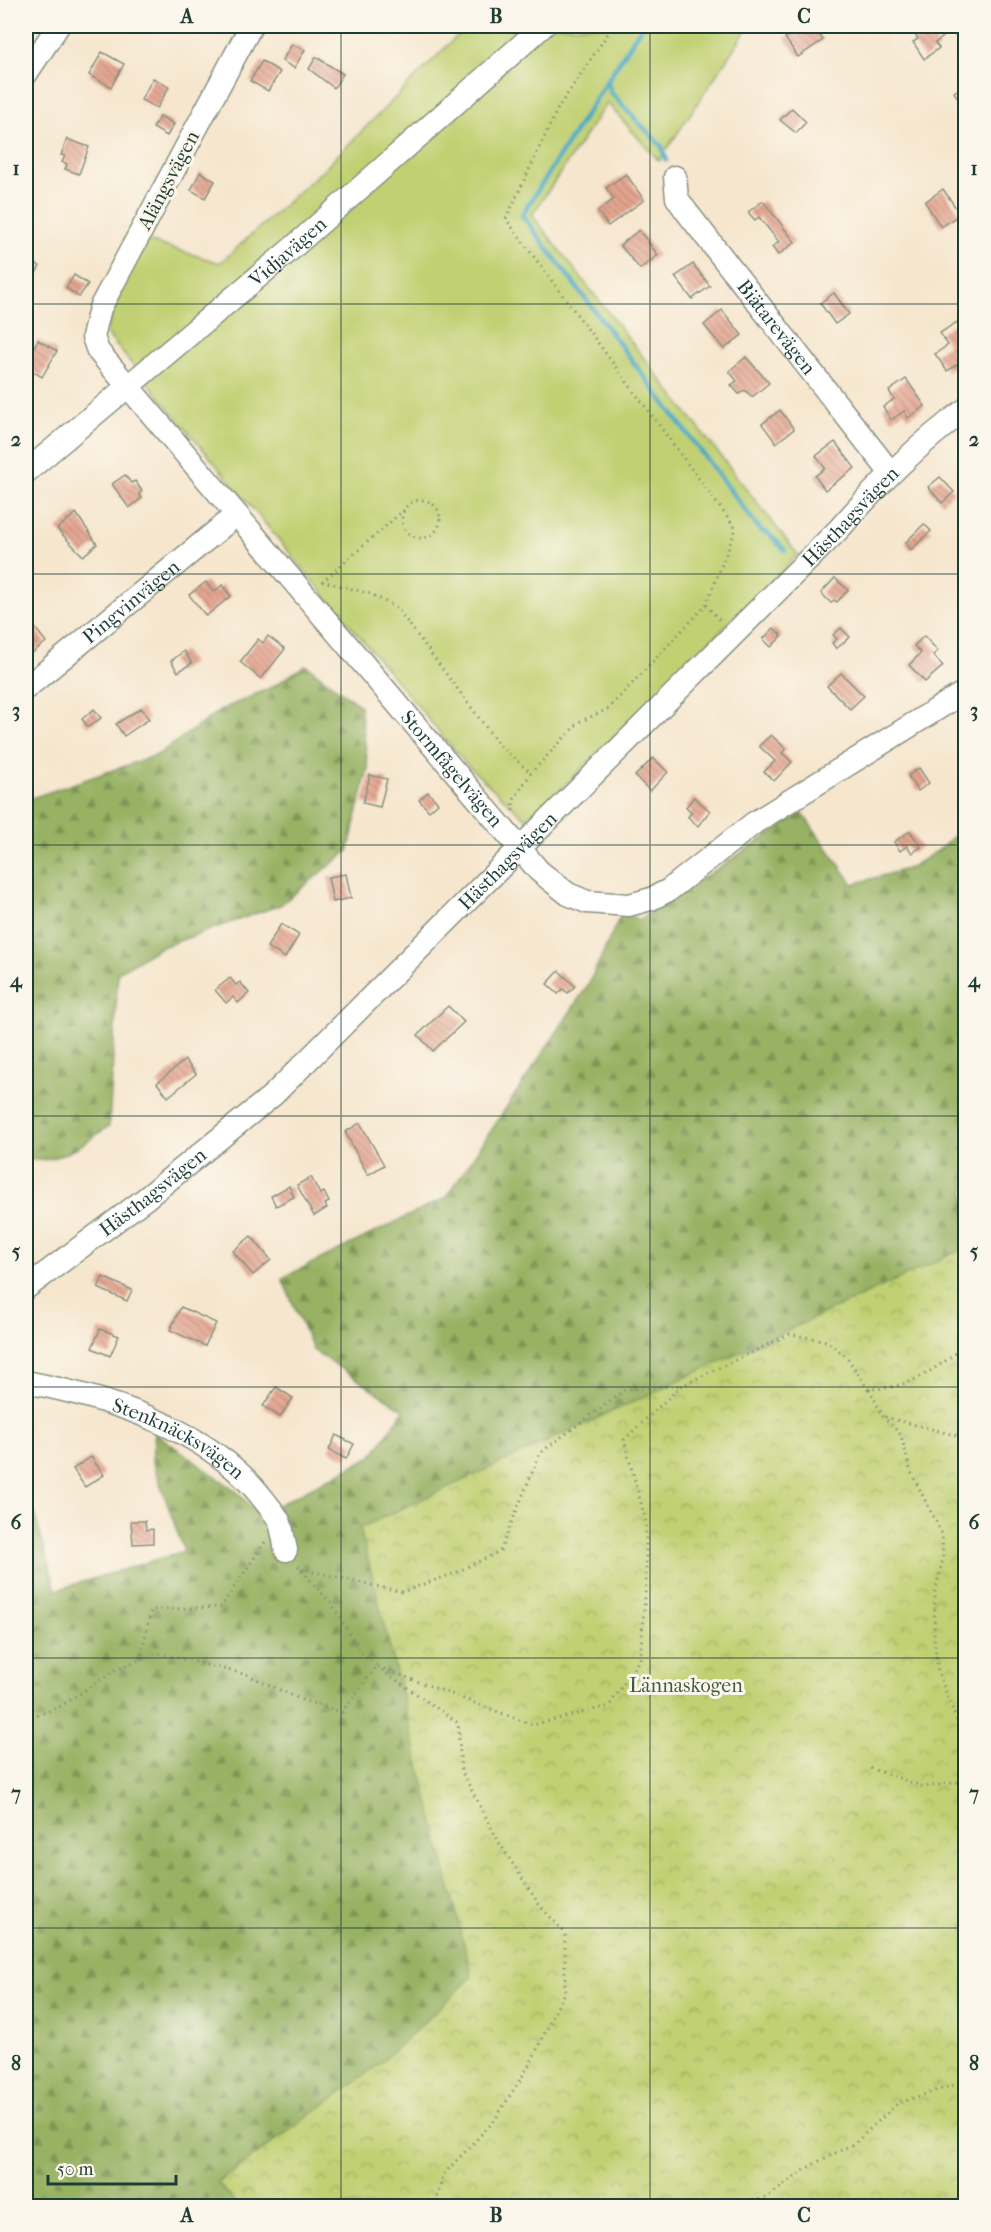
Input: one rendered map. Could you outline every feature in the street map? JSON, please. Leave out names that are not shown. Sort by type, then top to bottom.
[{"type":"street","points":[[26,74],[58,26]]},
{"type":"street","name":"Alängsvägen","points":[[93,337],[100,308],[251,26]]},
{"type":"street","name":"Vidjavägen","points":[[26,472],[290,250],[543,26]]},
{"type":"street","points":[[963,26],[966,30]]},
{"type":"street","name":"Biätarevägen","points":[[675,177],[677,198],[686,212],[890,472]]},
{"type":"street","name":"Stormfågelvägen","points":[[93,337],[103,357],[519,849],[553,884],[587,902],[629,905],[651,899],[669,890],[753,823],[966,691]]},
{"type":"street","name":"Hästhagsvägen","points":[[26,1288],[145,1199],[273,1095],[839,529],[890,472],[929,436],[966,409]]},
{"type":"street","name":"Pingvinvägen","points":[[26,688],[236,515]]},
{"type":"street","name":"Stenknäcksvägen","points":[[26,1382],[105,1402],[157,1422],[205,1446],[253,1486],[279,1522],[286,1550]]},
{"type":"path","points":[[512,813],[513,801],[531,773],[579,722],[608,710],[706,605],[736,530],[506,219],[558,108],[613,26]]},
{"type":"path","points":[[317,586],[413,501],[425,500],[436,507],[439,524],[432,535],[413,537],[402,522],[404,510]]},
{"type":"path","points":[[322,581],[371,594],[397,608],[500,746],[531,773]]},
{"type":"path","points":[[377,1666],[533,1725],[609,1706],[640,1659],[646,1584],[646,1522],[624,1440],[681,1386],[790,1334],[826,1341],[846,1356],[883,1416],[901,1435],[910,1470],[942,1534],[943,1558],[935,1592],[934,1638],[938,1672],[959,1726],[966,1736]]},
{"type":"path","points":[[868,1389],[882,1389],[915,1381],[966,1346]]},
{"type":"path","points":[[300,1569],[402,1592],[455,1573],[501,1551],[540,1453],[626,1389],[681,1386]]},
{"type":"path","points":[[883,1416],[966,1438]]},
{"type":"path","points":[[141,1660],[151,1610],[221,1607],[279,1522]]},
{"type":"path","points":[[286,1550],[333,1606],[361,1653],[458,1724],[461,1770],[501,1844],[540,1906],[565,1933],[565,1991],[530,2064],[494,2121],[442,2175],[435,2206]]},
{"type":"path","points":[[26,1719],[61,1706],[117,1669],[158,1653],[248,1675],[302,1700],[342,1712],[377,1666]]},
{"type":"path","points":[[870,1768],[924,1787],[966,1781]]},
{"type":"path","points":[[723,2206],[766,2198],[810,2166],[855,2143],[898,2103],[966,2082]]},
{"type":"green space","points":[[467,26],[749,26],[659,161],[607,103],[532,215],[798,555],[547,803],[525,818],[466,764],[106,333],[138,238],[220,263],[323,170]]},
{"type":"green space","points":[[306,665],[360,706],[368,768],[348,851],[280,905],[159,948],[118,972],[109,1126],[61,1156],[26,1160],[26,800],[157,755],[221,710],[274,686]]},
{"type":"green space","points":[[802,813],[853,884],[910,868],[939,850],[965,826],[965,1781],[558,2206],[26,2206],[26,1484],[56,1590],[184,1551],[152,1460],[155,1433],[235,1490],[259,1515],[372,1456],[404,1410],[313,1350],[282,1278],[447,1197],[588,985],[622,912],[639,920]]},
{"type":"green space","name":"Lännaskogen","points":[[965,1248],[965,2206],[239,2206],[218,2183],[383,2061],[472,1977],[360,1528]]},
{"type":"building","points":[[804,26],[813,26],[823,40],[798,57],[785,38]]},
{"type":"building","points":[[927,26],[940,26],[942,29],[938,31],[943,37],[935,43],[939,48],[924,59],[913,42],[918,39],[915,34]]},
{"type":"building","points":[[292,44],[305,50],[294,68],[282,61]]},
{"type":"building","points":[[102,52],[124,64],[111,87],[89,75]]},
{"type":"building","points":[[316,57],[343,74],[334,88],[309,69]]},
{"type":"building","points":[[262,61],[280,72],[268,91],[250,81]]},
{"type":"building","points":[[153,78],[169,87],[157,108],[141,100]]},
{"type":"building","points":[[966,85],[966,111],[954,92]]},
{"type":"building","points":[[792,108],[806,122],[796,133],[780,120]]},
{"type":"building","points":[[160,116],[174,124],[167,136],[153,128]]},
{"type":"building","points":[[67,139],[89,147],[79,174],[65,169],[67,164],[62,162],[65,156],[61,155]]},
{"type":"building","points":[[200,172],[215,181],[205,198],[191,190]]},
{"type":"building","points":[[626,174],[644,200],[608,226],[598,211],[614,199],[606,188]]},
{"type":"building","points":[[943,189],[960,214],[941,227],[925,202]]},
{"type":"building","points":[[763,201],[795,242],[778,255],[772,247],[779,242],[759,217],[755,220],[748,212]]},
{"type":"building","points":[[639,230],[658,255],[640,269],[620,245]]},
{"type":"building","points":[[26,260],[40,266],[34,277],[26,273]]},
{"type":"building","points":[[693,264],[710,286],[692,299],[675,277]]},
{"type":"building","points":[[74,275],[88,284],[79,297],[66,288]]},
{"type":"building","points":[[834,293],[849,314],[835,324],[820,303]]},
{"type":"building","points":[[722,310],[742,335],[724,349],[704,325]]},
{"type":"building","points":[[957,322],[966,335],[966,359],[947,371],[935,354],[948,345],[940,333]]},
{"type":"building","points":[[38,340],[57,351],[42,377],[26,367],[26,360]]},
{"type":"building","points":[[746,357],[769,383],[752,397],[745,390],[739,394],[731,385],[737,381],[729,371]]},
{"type":"building","points":[[906,379],[925,406],[908,418],[904,411],[891,420],[883,407],[894,399],[889,391]]},
{"type":"building","points":[[780,410],[794,429],[776,443],[762,424]]},
{"type":"building","points":[[835,442],[855,468],[825,490],[815,476],[825,468],[816,456]]},
{"type":"building","points":[[125,475],[131,483],[135,481],[142,491],[139,494],[142,498],[129,508],[112,484]]},
{"type":"building","points":[[940,477],[954,492],[942,503],[928,487]]},
{"type":"building","points":[[76,513],[97,544],[83,556],[57,529]]},
{"type":"building","points":[[924,524],[931,531],[911,550],[905,543]]},
{"type":"building","points":[[835,578],[848,590],[837,602],[834,600],[831,603],[821,593]]},
{"type":"building","points":[[206,582],[214,592],[222,585],[231,596],[206,616],[189,595]]},
{"type":"building","points":[[32,624],[46,642],[26,658],[26,630]]},
{"type":"building","points":[[774,628],[782,636],[771,647],[763,639]]},
{"type":"building","points":[[841,628],[850,637],[836,649],[832,643],[837,639],[833,635]]},
{"type":"building","points":[[268,636],[285,649],[261,679],[240,662],[258,639],[263,643]]},
{"type":"building","points":[[924,636],[938,651],[933,655],[943,666],[925,682],[909,665],[921,653],[914,646]]},
{"type":"building","points":[[184,651],[192,663],[178,672],[171,661]]},
{"type":"building","points":[[841,673],[864,696],[850,709],[827,686]]},
{"type":"building","points":[[141,708],[149,719],[124,736],[116,724]]},
{"type":"building","points":[[94,709],[101,718],[88,727],[82,719]]},
{"type":"building","points":[[771,735],[786,749],[782,753],[792,762],[774,781],[764,772],[775,761],[759,746]]},
{"type":"building","points":[[653,758],[668,772],[650,791],[635,776]]},
{"type":"building","points":[[919,768],[929,783],[918,791],[908,776]]},
{"type":"building","points":[[370,775],[387,779],[380,807],[363,803]]},
{"type":"building","points":[[428,792],[438,803],[429,811],[419,800]]},
{"type":"building","points":[[966,792],[966,808],[962,810],[957,802]]},
{"type":"building","points":[[694,797],[710,811],[698,826],[688,817],[692,812],[686,807]]},
{"type":"building","points":[[910,831],[921,847],[912,853],[907,846],[900,851],[894,842]]},
{"type":"building","points":[[346,874],[351,898],[333,902],[328,877]]},
{"type":"building","points":[[281,924],[299,935],[285,958],[267,947]]},
{"type":"building","points":[[559,971],[575,986],[568,993],[563,989],[558,994],[547,984]]},
{"type":"building","points":[[230,978],[236,985],[240,982],[249,993],[238,1003],[233,997],[226,1003],[215,990]]},
{"type":"building","points":[[448,1006],[464,1022],[433,1051],[418,1035]]},
{"type":"building","points":[[185,1060],[196,1074],[168,1097],[157,1083]]},
{"type":"building","points":[[360,1123],[384,1165],[368,1175],[345,1132]]},
{"type":"building","points":[[311,1177],[320,1194],[324,1192],[329,1202],[325,1204],[327,1208],[314,1216],[297,1185]]},
{"type":"building","points":[[289,1186],[294,1197],[276,1206],[271,1196]]},
{"type":"building","points":[[251,1236],[271,1260],[253,1275],[233,1251]]},
{"type":"building","points":[[103,1277],[132,1290],[127,1301],[98,1288]]},
{"type":"building","points":[[181,1307],[216,1323],[205,1346],[170,1330]]},
{"type":"building","points":[[100,1329],[119,1336],[110,1356],[92,1348]]},
{"type":"building","points":[[276,1387],[293,1398],[280,1417],[263,1406]]},
{"type":"building","points":[[336,1435],[354,1444],[346,1459],[329,1450]]},
{"type":"building","points":[[91,1457],[104,1475],[85,1487],[73,1469]]},
{"type":"building","points":[[131,1521],[145,1521],[146,1530],[153,1529],[153,1543],[133,1544]]},
{"type":"waterway","points":[[642,26],[522,215],[761,531],[768,533],[785,550]]},
{"type":"waterway","points":[[608,82],[611,93],[662,147],[666,160]]}]
